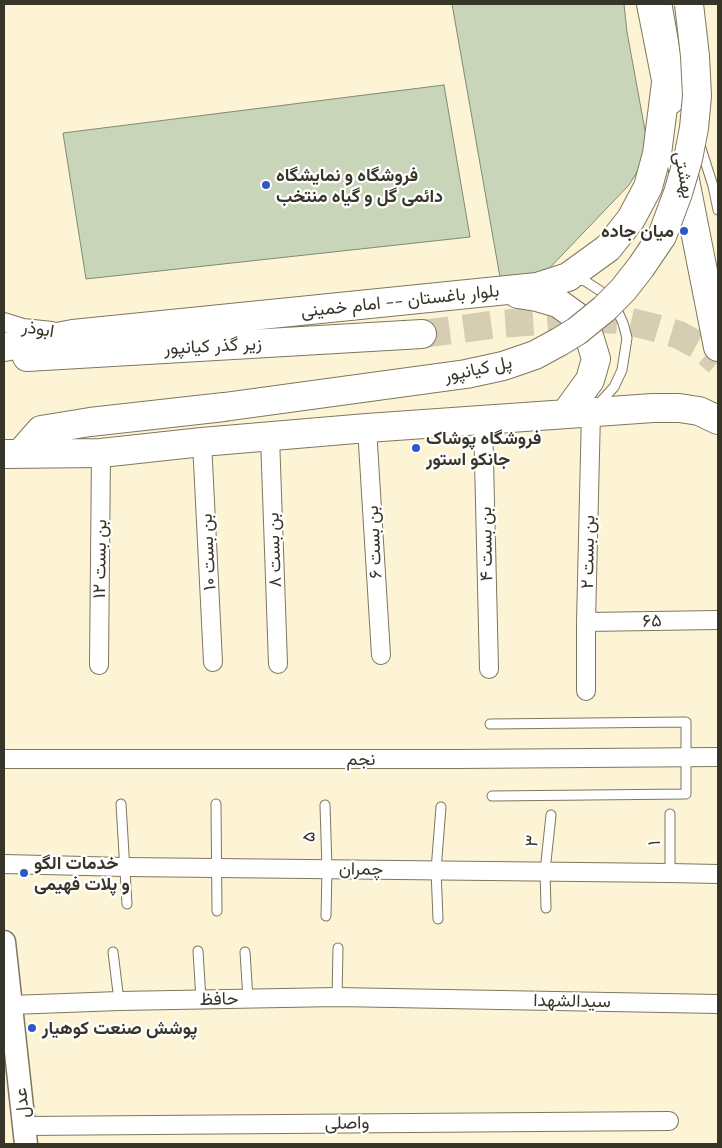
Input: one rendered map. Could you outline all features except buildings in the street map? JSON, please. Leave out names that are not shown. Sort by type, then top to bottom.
[{"type":"main road","name":"بهشتى","points":[[651,4],[718,347]]},
{"type":"main road","name":"پل کیانپور","points":[[12,454],[41,430],[90,422],[224,407],[466,374],[503,366],[535,355],[577,331],[604,310],[641,267],[662,236],[678,193],[688,159],[694,128],[697,96],[689,4]]},
{"type":"main road","name":"بلوار باغستان -- امام خمینی","points":[[4,347],[73,334],[536,287],[568,277],[608,248],[631,219],[648,187],[657,154],[666,83]]},
{"type":"main road","points":[[500,291],[537,297],[558,304],[576,316],[585,326],[596,359],[578,413]]},
{"type":"main road","name":"زیر گذر کیانپور","points":[[4,358],[422,334]]},
{"type":"main road","points":[[12,454],[101,453],[202,442],[368,428],[653,408],[679,408],[699,411],[718,420]]},
{"type":"street","name":"ابوذر","points":[[4,322],[23,328],[73,334]]},
{"type":"street","name":"بن بست ۲","points":[[578,413],[586,622],[586,691]]},
{"type":"street","name":"بن بست ۴","points":[[483,419],[489,669]]},
{"type":"street","name":"بن بست ۶","points":[[368,428],[381,655]]},
{"type":"street","name":"بن بست ۸","points":[[270,437],[278,664]]},
{"type":"street","name":"بن بست ۱۰","points":[[202,442],[213,662]]},
{"type":"street","name":"بن بست ۱۲","points":[[99,665],[101,453]]},
{"type":"street","name":"۶۵","points":[[586,622],[718,620]]},
{"type":"street","name":"نجم","points":[[4,759],[718,757]]},
{"type":"street","name":"چمران","points":[[4,864],[718,874]]},
{"type":"street","name":"عدل","points":[[4,942],[11,1005],[10,1055],[25,1135]]},
{"type":"street","name":"حافظ","points":[[11,1005],[337,997],[426,999]]},
{"type":"street","name":"سیدالشهدا","points":[[426,999],[718,1004]]},
{"type":"street","name":"واصلی","points":[[25,1135],[669,1120]]},
{"type":"lane","points":[[668,4],[686,109],[700,144],[718,210]]},
{"type":"lane","points":[[568,277],[584,281],[605,294],[618,312],[627,338],[622,370],[614,386],[578,413]]},
{"type":"lane","points":[[490,724],[686,722],[686,794],[492,796]]},
{"type":"lane","points":[[121,804],[127,904]]},
{"type":"lane","points":[[216,804],[217,911]]},
{"type":"lane","name":"۵","points":[[324,804],[327,869],[326,916]]},
{"type":"lane","points":[[438,920],[436,870],[441,807]]},
{"type":"lane","name":"۱","points":[[670,814],[670,873]]},
{"type":"lane","name":"۳","points":[[546,908],[546,871],[551,815]]},
{"type":"lane","points":[[337,997],[338,948]]},
{"type":"lane","points":[[198,950],[201,1000]]},
{"type":"lane","points":[[114,952],[119,1001]]},
{"type":"lane","points":[[246,952],[248,999]]},
{"type":"tunnel","points":[[422,334],[498,324],[586,318],[623,320],[679,335],[701,347],[718,362]]},
{"type":"place","name":"فروشگاه و نمایشگاه دائمی گل و گیاه منتخب","points":[[266,185]]},
{"type":"place","name":"میان جاده","points":[[684,231]]},
{"type":"place","name":"فروشگاه پوشاک جانکو استور","points":[[416,448]]},
{"type":"place","name":"خدمات الگو و پلات فهیمی","points":[[24,873]]},
{"type":"place","name":"پوشش صنعت کوهیار","points":[[32,1028]]}]
